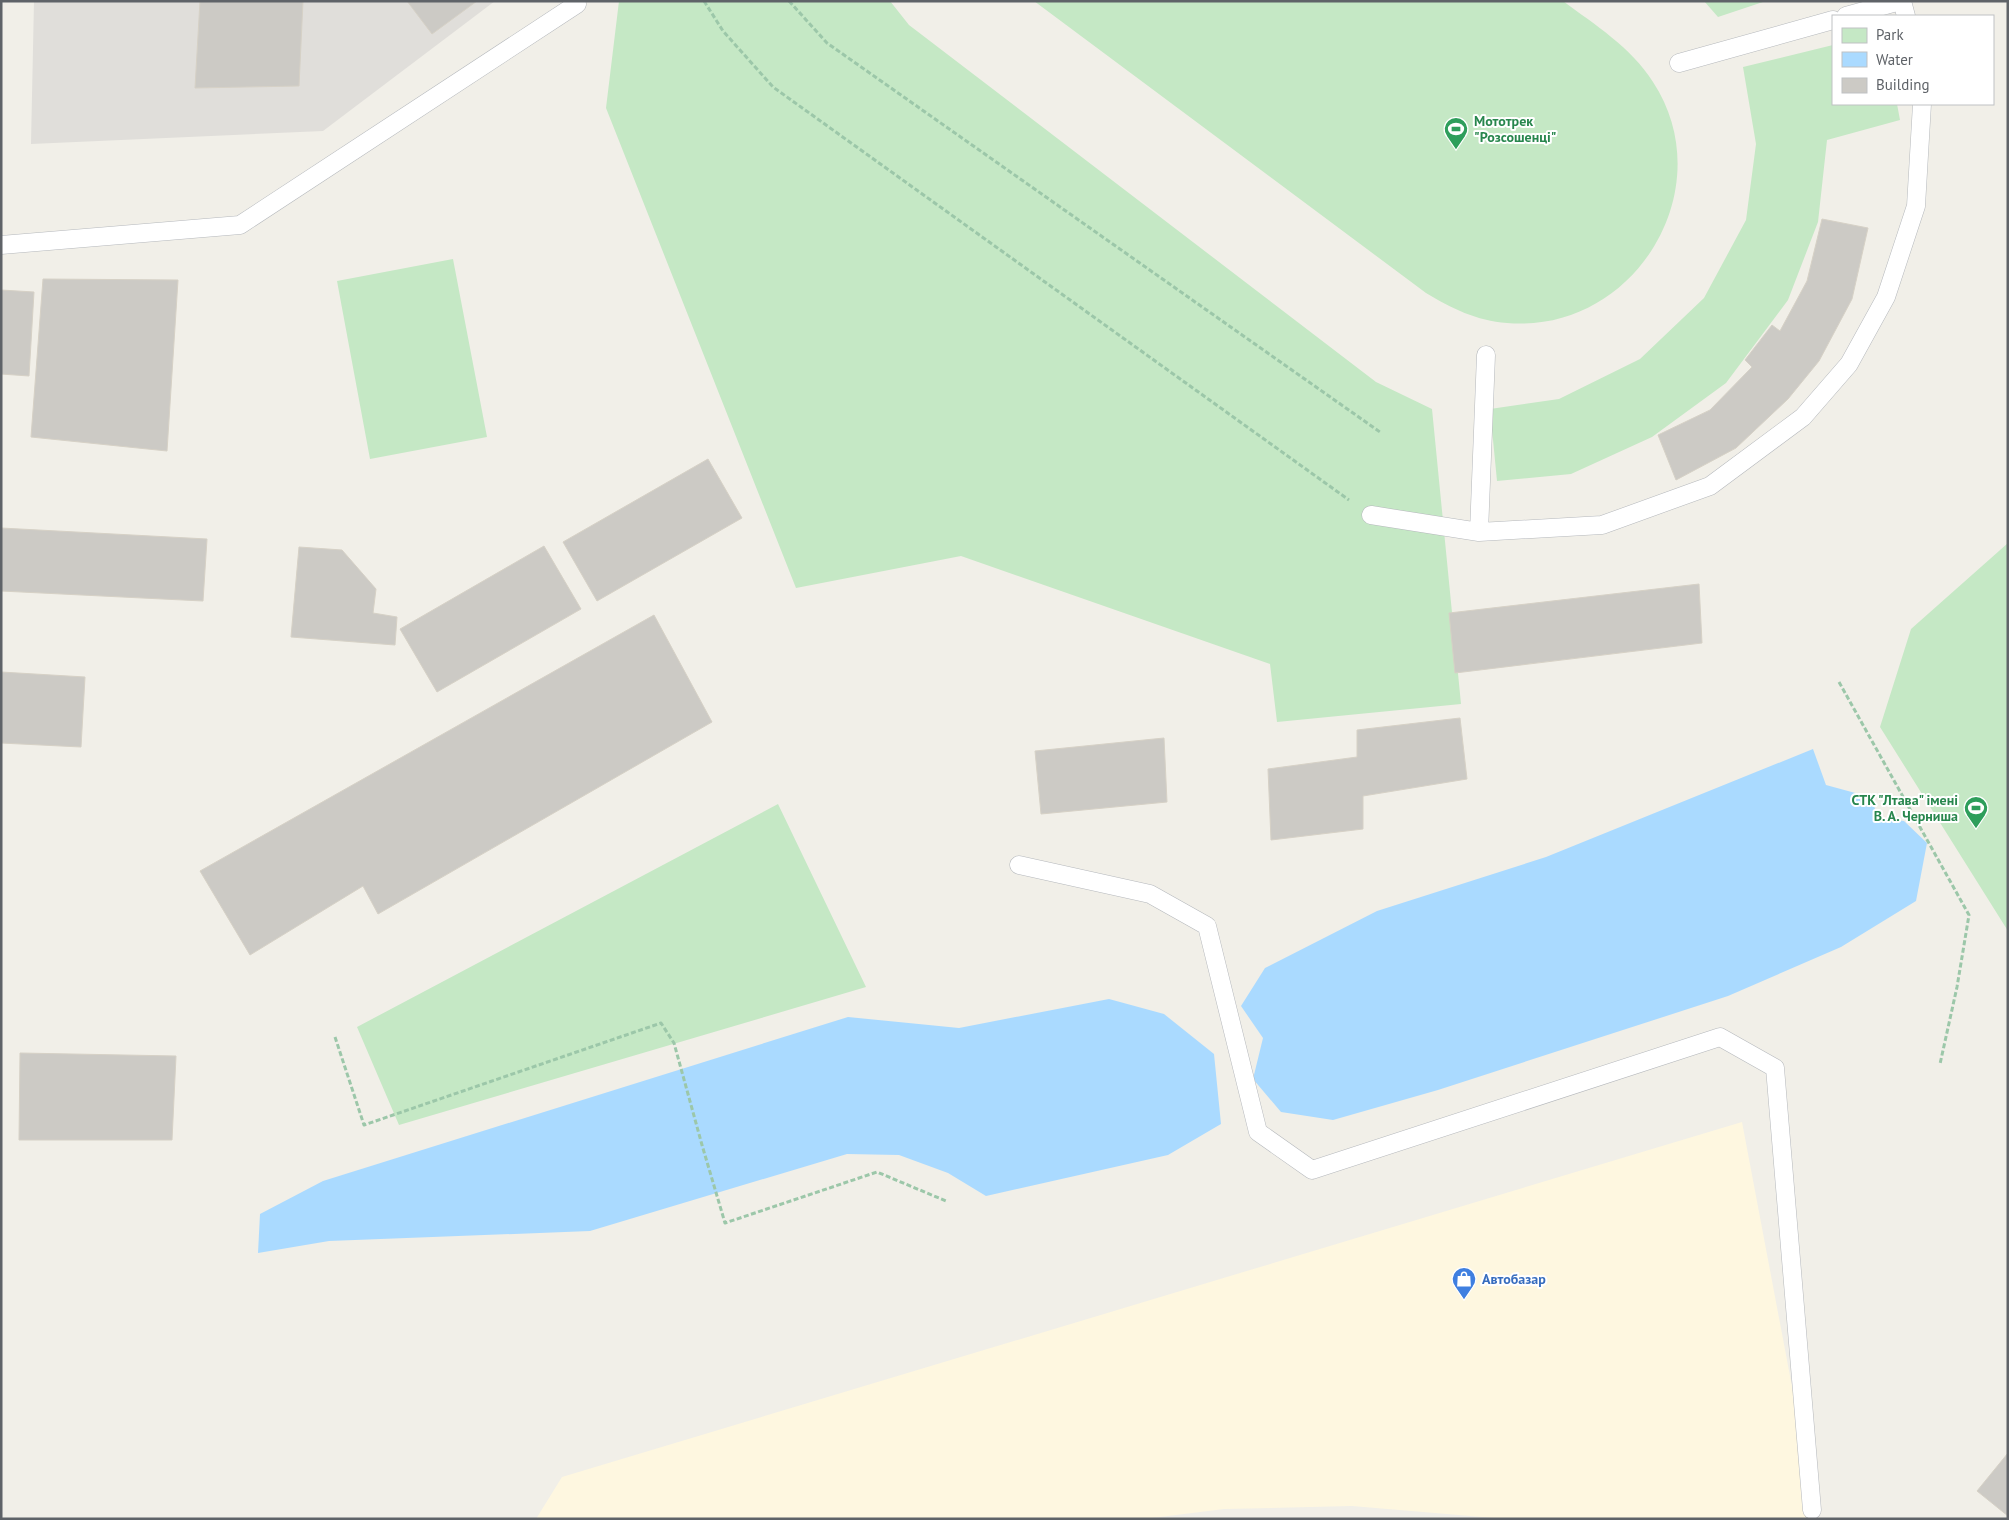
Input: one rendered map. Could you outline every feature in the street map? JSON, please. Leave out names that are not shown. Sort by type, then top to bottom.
[{"type":"lane","points":[[1850,15],[1901,1],[1906,15]]},
{"type":"lane","points":[[1,246],[240,225],[578,4]]},
{"type":"lane","points":[[1679,63],[1832,20]]},
{"type":"lane","points":[[1371,516],[1479,532],[1602,525],[1710,486],[1804,417],[1849,364],[1886,297],[1916,206],[1922,105]]},
{"type":"lane","points":[[1479,532],[1486,355]]},
{"type":"lane","points":[[1019,865],[1150,894],[1207,926],[1258,1132],[1312,1170],[1720,1037],[1775,1068],[1812,1510]]},
{"type":"path","points":[[704,1],[723,31],[773,87],[1371,516]]},
{"type":"path","points":[[789,1],[827,42],[1380,432]]},
{"type":"path","points":[[1840,682],[1969,915],[1957,987],[1940,1064]]},
{"type":"path","points":[[335,1037],[364,1125],[661,1023],[674,1043],[725,1223],[876,1172],[946,1201]]},
{"type":"shaded area","points":[[34,1],[495,1],[323,131],[31,144]]},
{"type":"shaded area","name":"Автобазар","points":[[1742,1122],[1817,1519],[1506,1519],[1352,1506],[1224,1509],[1144,1519],[536,1519],[562,1477]]},
{"type":"green space","points":[[619,1],[890,1],[909,25],[1376,382],[1432,409],[1461,704],[1277,722],[1270,664],[961,556],[796,588],[606,108]]},
{"type":"green space","name":"Мототрек \"Розсошенці\"","points":[[1034,1],[1563,1],[1623,47],[1644,69],[1653,82],[1672,124],[1678,166],[1671,208],[1654,247],[1627,280],[1593,305],[1553,320],[1507,323],[1475,317],[1455,309],[1426,293]]},
{"type":"green space","points":[[1704,1],[1766,1],[1718,17]]},
{"type":"green space","points":[[1832,45],[1832,105],[1897,105],[1900,120],[1827,140],[1818,222],[1788,300],[1726,383],[1652,437],[1571,474],[1497,481],[1490,409],[1559,399],[1640,359],[1704,298],[1746,220],[1756,144],[1743,67]]},
{"type":"green space","points":[[453,259],[487,437],[370,459],[337,281]]},
{"type":"green space","name":"СТК \"Лтава\" імені В. А. Черниша","points":[[2008,543],[2008,931],[1880,727],[1911,629]]},
{"type":"green space","points":[[778,804],[866,987],[399,1125],[357,1027]]},
{"type":"water","points":[[1813,749],[1826,785],[1870,797],[1879,818],[1904,821],[1927,843],[1916,901],[1841,947],[1728,996],[1438,1090],[1333,1120],[1281,1112],[1253,1079],[1263,1038],[1241,1006],[1265,968],[1377,911],[1546,857]]},
{"type":"water","points":[[1109,999],[1164,1014],[1214,1054],[1221,1124],[1168,1155],[986,1196],[948,1173],[899,1155],[847,1154],[590,1231],[329,1241],[258,1253],[260,1214],[323,1181],[848,1017],[959,1028]]},
{"type":"building","points":[[200,1],[303,1],[299,86],[195,88]]},
{"type":"building","points":[[407,1],[477,1],[432,34]]},
{"type":"building","points":[[1822,219],[1868,228],[1852,299],[1819,361],[1788,399],[1736,448],[1676,480],[1658,435],[1710,410],[1752,367],[1745,360],[1772,325],[1780,331],[1807,281]]},
{"type":"building","points":[[43,279],[178,280],[167,451],[31,437]]},
{"type":"building","points":[[1,290],[34,292],[29,376],[1,374]]},
{"type":"building","points":[[708,459],[742,518],[597,601],[563,542]]},
{"type":"building","points":[[1,528],[207,539],[203,601],[1,591]]},
{"type":"building","points":[[544,546],[581,609],[437,692],[400,629]]},
{"type":"building","points":[[299,547],[342,550],[376,589],[373,613],[397,617],[395,645],[291,637]]},
{"type":"building","points":[[1699,584],[1702,643],[1455,673],[1449,613]]},
{"type":"building","points":[[654,615],[712,722],[378,914],[363,886],[250,955],[200,871]]},
{"type":"building","points":[[1,672],[85,677],[81,747],[1,743]]},
{"type":"building","points":[[1460,718],[1467,779],[1363,796],[1363,829],[1271,840],[1268,769],[1357,757],[1357,730]]},
{"type":"building","points":[[1164,738],[1167,802],[1041,814],[1035,751]]},
{"type":"building","points":[[20,1053],[176,1056],[172,1140],[19,1140]]},
{"type":"building","points":[[2008,1453],[2008,1516],[1977,1491]]},
{"type":"place","name":"Мототрек \"Розсошенці\"","points":[[1456,150]]},
{"type":"place","name":"СТК \"Лтава\" імені В. А. Черниша","points":[[1976,829]]},
{"type":"place","name":"Автобазар","points":[[1464,1300]]}]
